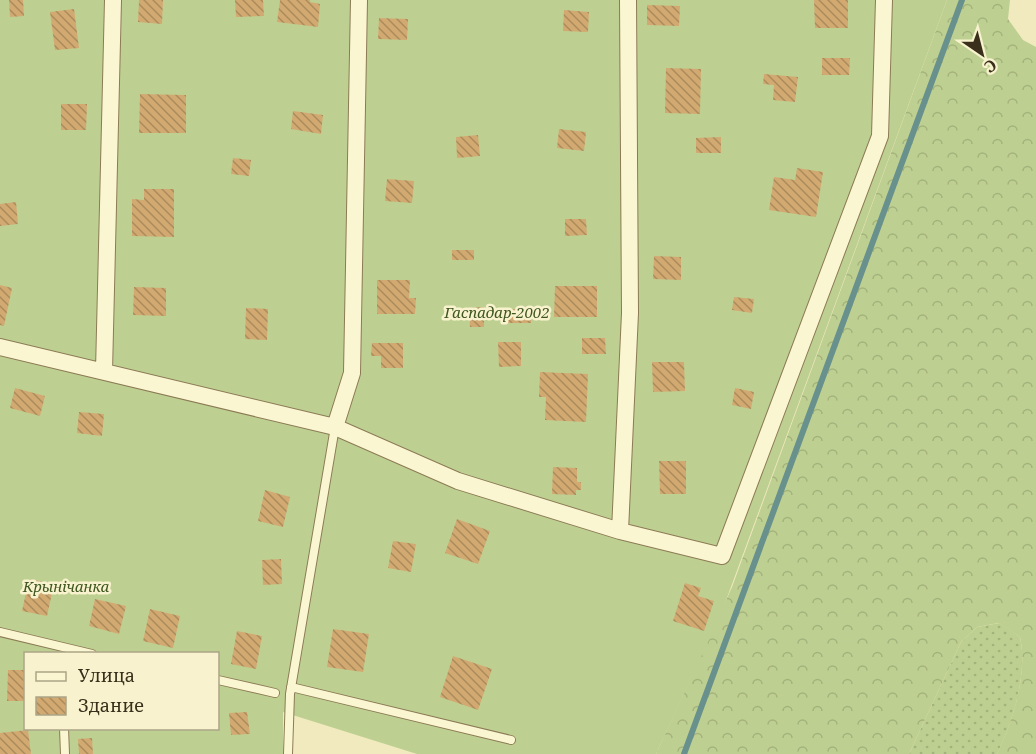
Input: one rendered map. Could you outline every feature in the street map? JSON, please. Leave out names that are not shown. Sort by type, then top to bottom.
[{"type":"street","points":[[104,371],[113,0]]},
{"type":"street","points":[[335,427],[352,373],[359,0]]},
{"type":"street","points":[[620,531],[630,313],[628,0]]},
{"type":"street","points":[[0,347],[335,427],[458,481],[620,531],[722,556],[880,136],[884,0]]},
{"type":"lane","points":[[288,754],[291,687],[335,427]]},
{"type":"lane","points":[[0,632],[61,650],[76,652]]},
{"type":"lane","points":[[219,680],[275,693]]},
{"type":"lane","points":[[291,687],[511,740]]},
{"type":"lane","points":[[64,730],[65,754]]},
{"type":"green space","name":"Гаспадар-2002","points":[[0,0],[947,0],[721,614],[656,754],[417,754],[283,712],[283,754],[0,754]]},
{"type":"green space","points":[[947,0],[1010,0],[1008,19],[1023,40],[1036,47],[1036,754],[997,754],[1013,712],[1022,666],[1020,637],[999,623],[977,627],[961,642],[909,754],[656,754],[732,587]]},
{"type":"green space","points":[[1000,623],[1020,637],[1022,666],[1018,697],[997,754],[909,754],[961,642],[977,627]]},
{"type":"building","points":[[9,0],[23,0],[24,16],[10,17]]},
{"type":"building","points":[[139,0],[163,0],[162,24],[138,22]]},
{"type":"building","points":[[235,0],[263,0],[264,16],[236,17]]},
{"type":"building","points":[[280,0],[310,0],[310,2],[320,4],[318,27],[277,22]]},
{"type":"building","points":[[814,0],[848,0],[848,28],[815,28]]},
{"type":"building","points":[[647,5],[680,6],[679,26],[647,25]]},
{"type":"building","points":[[74,9],[79,48],[55,50],[50,12]]},
{"type":"building","points":[[564,10],[589,12],[588,32],[563,31]]},
{"type":"building","points":[[379,18],[408,19],[407,40],[378,39]]},
{"type":"building","points":[[822,58],[850,58],[849,75],[822,75]]},
{"type":"building","points":[[666,68],[701,69],[700,114],[665,113]]},
{"type":"building","points":[[764,74],[798,77],[795,102],[773,100],[774,85],[763,84]]},
{"type":"building","points":[[140,94],[186,95],[186,133],[139,133]]},
{"type":"building","points":[[61,104],[87,104],[86,130],[61,130]]},
{"type":"building","points":[[293,111],[323,115],[321,134],[291,129]]},
{"type":"building","points":[[559,129],[586,132],[584,151],[557,148]]},
{"type":"building","points":[[478,135],[480,156],[457,158],[456,137]]},
{"type":"building","points":[[721,137],[721,153],[696,153],[696,138]]},
{"type":"building","points":[[233,158],[251,160],[249,176],[231,174]]},
{"type":"building","points":[[797,168],[823,172],[816,217],[769,210],[774,177],[795,180]]},
{"type":"building","points":[[387,179],[414,181],[412,203],[385,201]]},
{"type":"building","points":[[144,189],[174,189],[174,237],[132,236],[132,199],[144,200]]},
{"type":"building","points":[[16,202],[18,224],[0,226],[0,204]]},
{"type":"building","points":[[565,219],[586,219],[587,235],[565,236]]},
{"type":"building","points":[[452,250],[474,250],[474,260],[452,260]]},
{"type":"building","points":[[654,256],[681,257],[681,280],[653,279]]},
{"type":"building","points":[[377,280],[410,280],[409,298],[416,298],[415,314],[377,314]]},
{"type":"building","points":[[0,285],[12,288],[4,326],[0,325]]},
{"type":"building","points":[[555,286],[597,286],[597,317],[554,317]]},
{"type":"building","points":[[134,287],[166,288],[166,316],[133,315]]},
{"type":"building","points":[[734,297],[754,299],[752,313],[732,310]]},
{"type":"building","points":[[484,307],[484,327],[470,327],[469,308]]},
{"type":"building","points":[[246,308],[268,309],[267,340],[245,339]]},
{"type":"building","points":[[507,309],[531,309],[531,323],[507,323]]},
{"type":"building","points":[[582,338],[605,338],[606,354],[582,354]]},
{"type":"building","points":[[498,342],[521,342],[521,366],[499,367]]},
{"type":"building","points":[[372,343],[403,343],[403,368],[381,368],[381,356],[371,356]]},
{"type":"building","points":[[652,362],[684,362],[685,391],[653,392]]},
{"type":"building","points":[[540,372],[588,374],[586,422],[545,420],[546,397],[539,397]]},
{"type":"building","points":[[15,388],[45,396],[40,416],[10,408]]},
{"type":"building","points":[[735,388],[754,392],[751,409],[732,405]]},
{"type":"building","points":[[79,412],[104,414],[102,436],[77,433]]},
{"type":"building","points":[[659,461],[686,461],[686,494],[660,494]]},
{"type":"building","points":[[553,467],[577,468],[577,482],[581,482],[581,490],[576,490],[576,495],[552,494]]},
{"type":"building","points":[[265,490],[290,497],[283,527],[258,521]]},
{"type":"building","points":[[457,519],[490,531],[478,564],[445,553]]},
{"type":"building","points":[[393,541],[416,544],[411,572],[388,568]]},
{"type":"building","points":[[281,559],[282,584],[263,585],[262,560]]},
{"type":"building","points":[[29,579],[54,584],[47,616],[22,611]]},
{"type":"building","points":[[685,583],[701,588],[698,596],[714,601],[704,631],[673,621]]},
{"type":"building","points":[[95,599],[126,606],[119,634],[89,626]]},
{"type":"building","points":[[150,609],[180,616],[173,648],[143,641]]},
{"type":"building","points":[[333,629],[369,634],[363,672],[327,667]]},
{"type":"building","points":[[237,631],[262,636],[256,669],[231,664]]},
{"type":"building","points":[[453,656],[492,669],[478,710],[440,697]]},
{"type":"building","points":[[8,670],[24,670],[24,701],[7,701]]},
{"type":"building","points":[[247,712],[250,734],[231,735],[229,713]]},
{"type":"building","points":[[28,730],[31,754],[0,754],[0,733]]},
{"type":"building","points":[[92,738],[93,754],[79,754],[78,739]]},
{"type":"waterway","points":[[684,754],[962,0]]},
{"type":"park label","name":"Крынічанка","points":[[66,587]]}]
